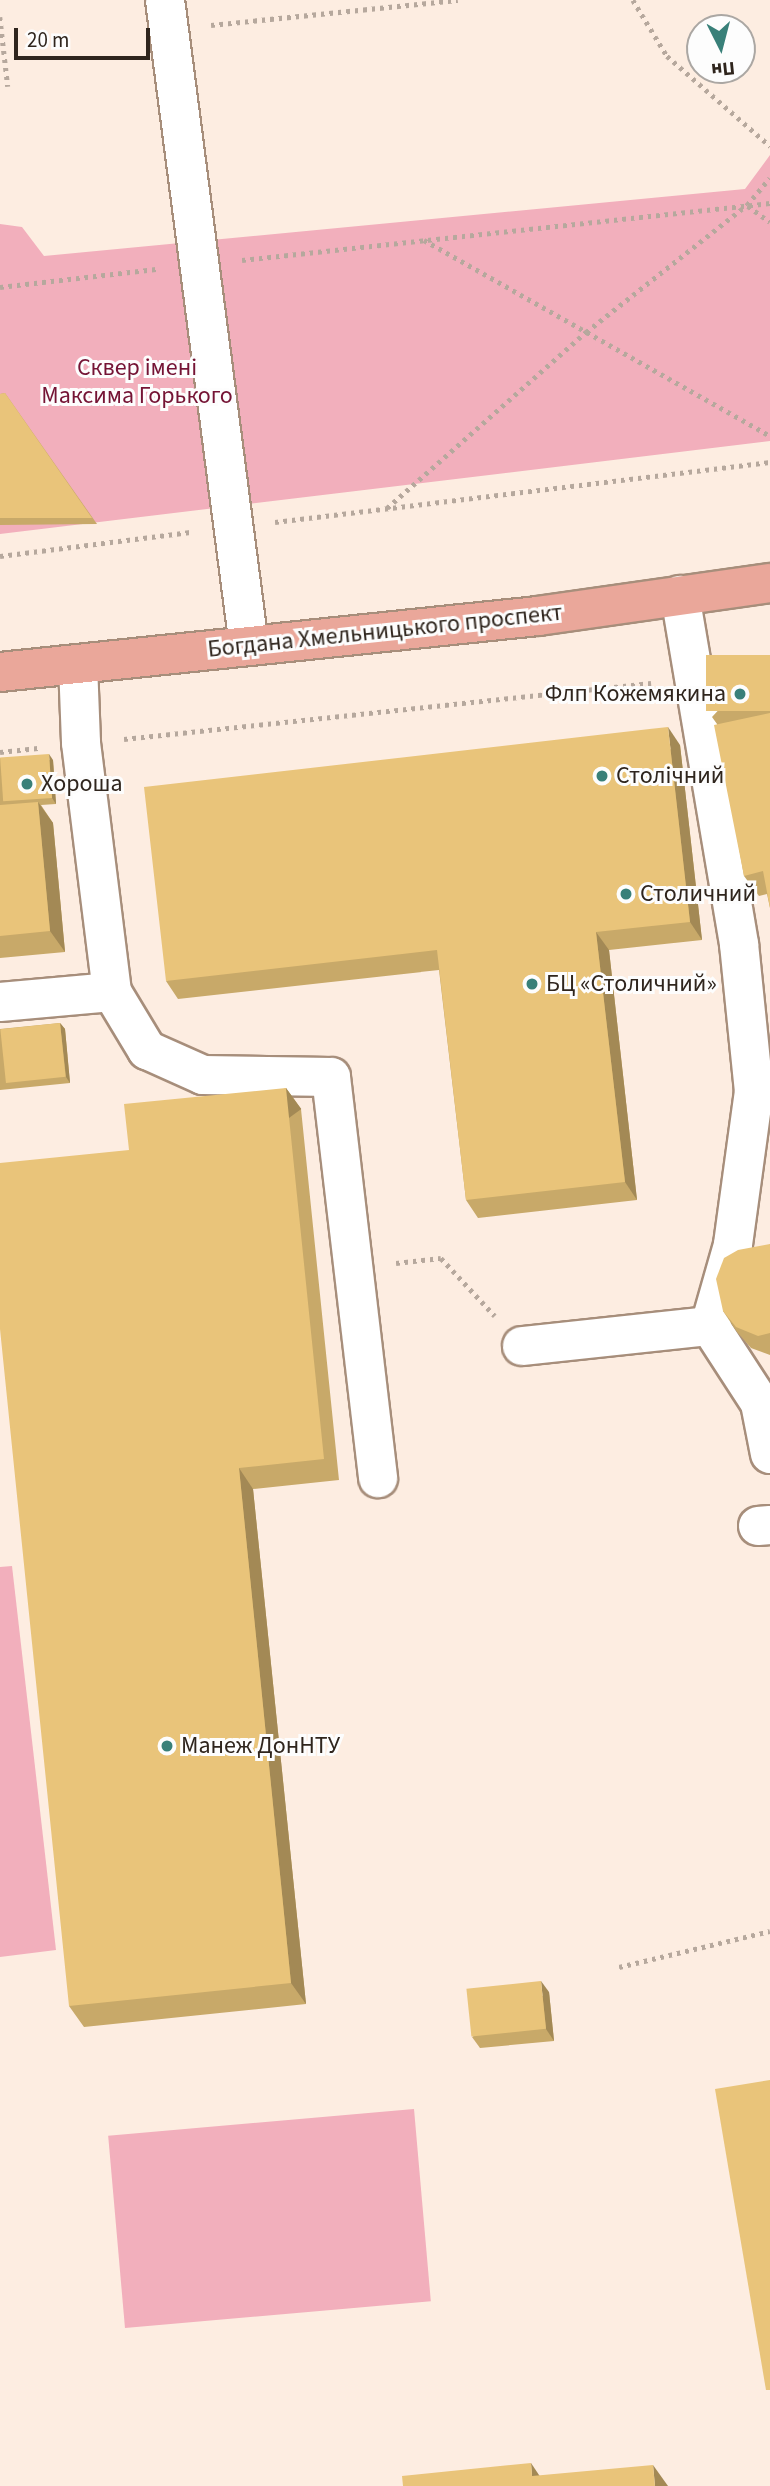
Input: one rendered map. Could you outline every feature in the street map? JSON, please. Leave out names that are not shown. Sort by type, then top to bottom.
[{"type":"main road","name":"Богдана Хмельницького проспект","points":[[0,672],[249,646],[770,583]]},
{"type":"lane","points":[[165,0],[249,646]]},
{"type":"lane","points":[[680,595],[738,944],[754,1091],[733,1245],[710,1326],[760,1403],[770,1454]]},
{"type":"lane","points":[[78,664],[81,743],[112,992],[147,1050],[203,1074],[331,1077],[378,1478]]},
{"type":"lane","points":[[0,1002],[112,992]]},
{"type":"lane","points":[[522,1346],[710,1326]]},
{"type":"path","points":[[202,26],[458,0]]},
{"type":"path","points":[[633,0],[667,56],[770,146]]},
{"type":"path","points":[[0,17],[8,88]]},
{"type":"path","points":[[387,508],[586,332],[747,205],[770,178]]},
{"type":"path","points":[[0,288],[770,203]]},
{"type":"path","points":[[747,205],[770,222]]},
{"type":"path","points":[[424,240],[770,436]]},
{"type":"path","points":[[0,556],[770,462]]},
{"type":"path","points":[[0,752],[692,678]]},
{"type":"path","points":[[403,1262],[442,1258],[522,1346]]},
{"type":"path","points":[[619,1967],[770,1931]]},
{"type":"green space","name":"Сквер імені Максима Горького","points":[[770,155],[770,441],[0,534],[0,224],[22,227],[44,256],[745,189]]},
{"type":"green space","points":[[12,1566],[56,1950],[0,1957],[0,1567]]},
{"type":"green space","points":[[414,2109],[431,2301],[125,2328],[108,2136]]},
{"type":"building","points":[[5,393],[92,518],[0,518],[0,394]]},
{"type":"building","points":[[706,655],[770,655],[770,711],[706,711]]},
{"type":"building","points":[[770,713],[770,908],[763,871],[744,876],[714,725]]},
{"type":"building","name":"БЦ «Столичний»","points":[[668,727],[690,922],[596,932],[625,1182],[466,1200],[437,950],[166,981],[144,787]]},
{"type":"building","name":"Хороша","points":[[49,754],[52,798],[3,801],[0,757]]},
{"type":"building","points":[[38,802],[50,931],[0,936],[0,805]]},
{"type":"building","points":[[60,1023],[66,1077],[6,1083],[0,1029]]},
{"type":"building","name":"Манеж ДонНТУ","points":[[286,1088],[324,1459],[239,1468],[291,1983],[69,2006],[0,1329],[0,1163],[129,1150],[124,1104]]},
{"type":"building","points":[[770,1244],[770,1333],[758,1336],[736,1327],[723,1311],[716,1279],[724,1258],[738,1250]]},
{"type":"building","points":[[541,1981],[546,2029],[471,2037],[466,1989]]},
{"type":"building","points":[[770,2080],[770,2390],[766,2390],[715,2089]]},
{"type":"building","points":[[531,2463],[532,2476],[653,2465],[655,2486],[403,2486],[402,2476]]},
{"type":"place","name":"Флп Кожемякина","points":[[740,694]]},
{"type":"place","name":"Столічний","points":[[602,776]]},
{"type":"place","name":"Хороша","points":[[27,784]]},
{"type":"place","name":"Столичний","points":[[626,894]]},
{"type":"place","name":"БЦ «Столичний»","points":[[532,984]]},
{"type":"place","name":"Манеж ДонНТУ","points":[[167,1746]]}]
